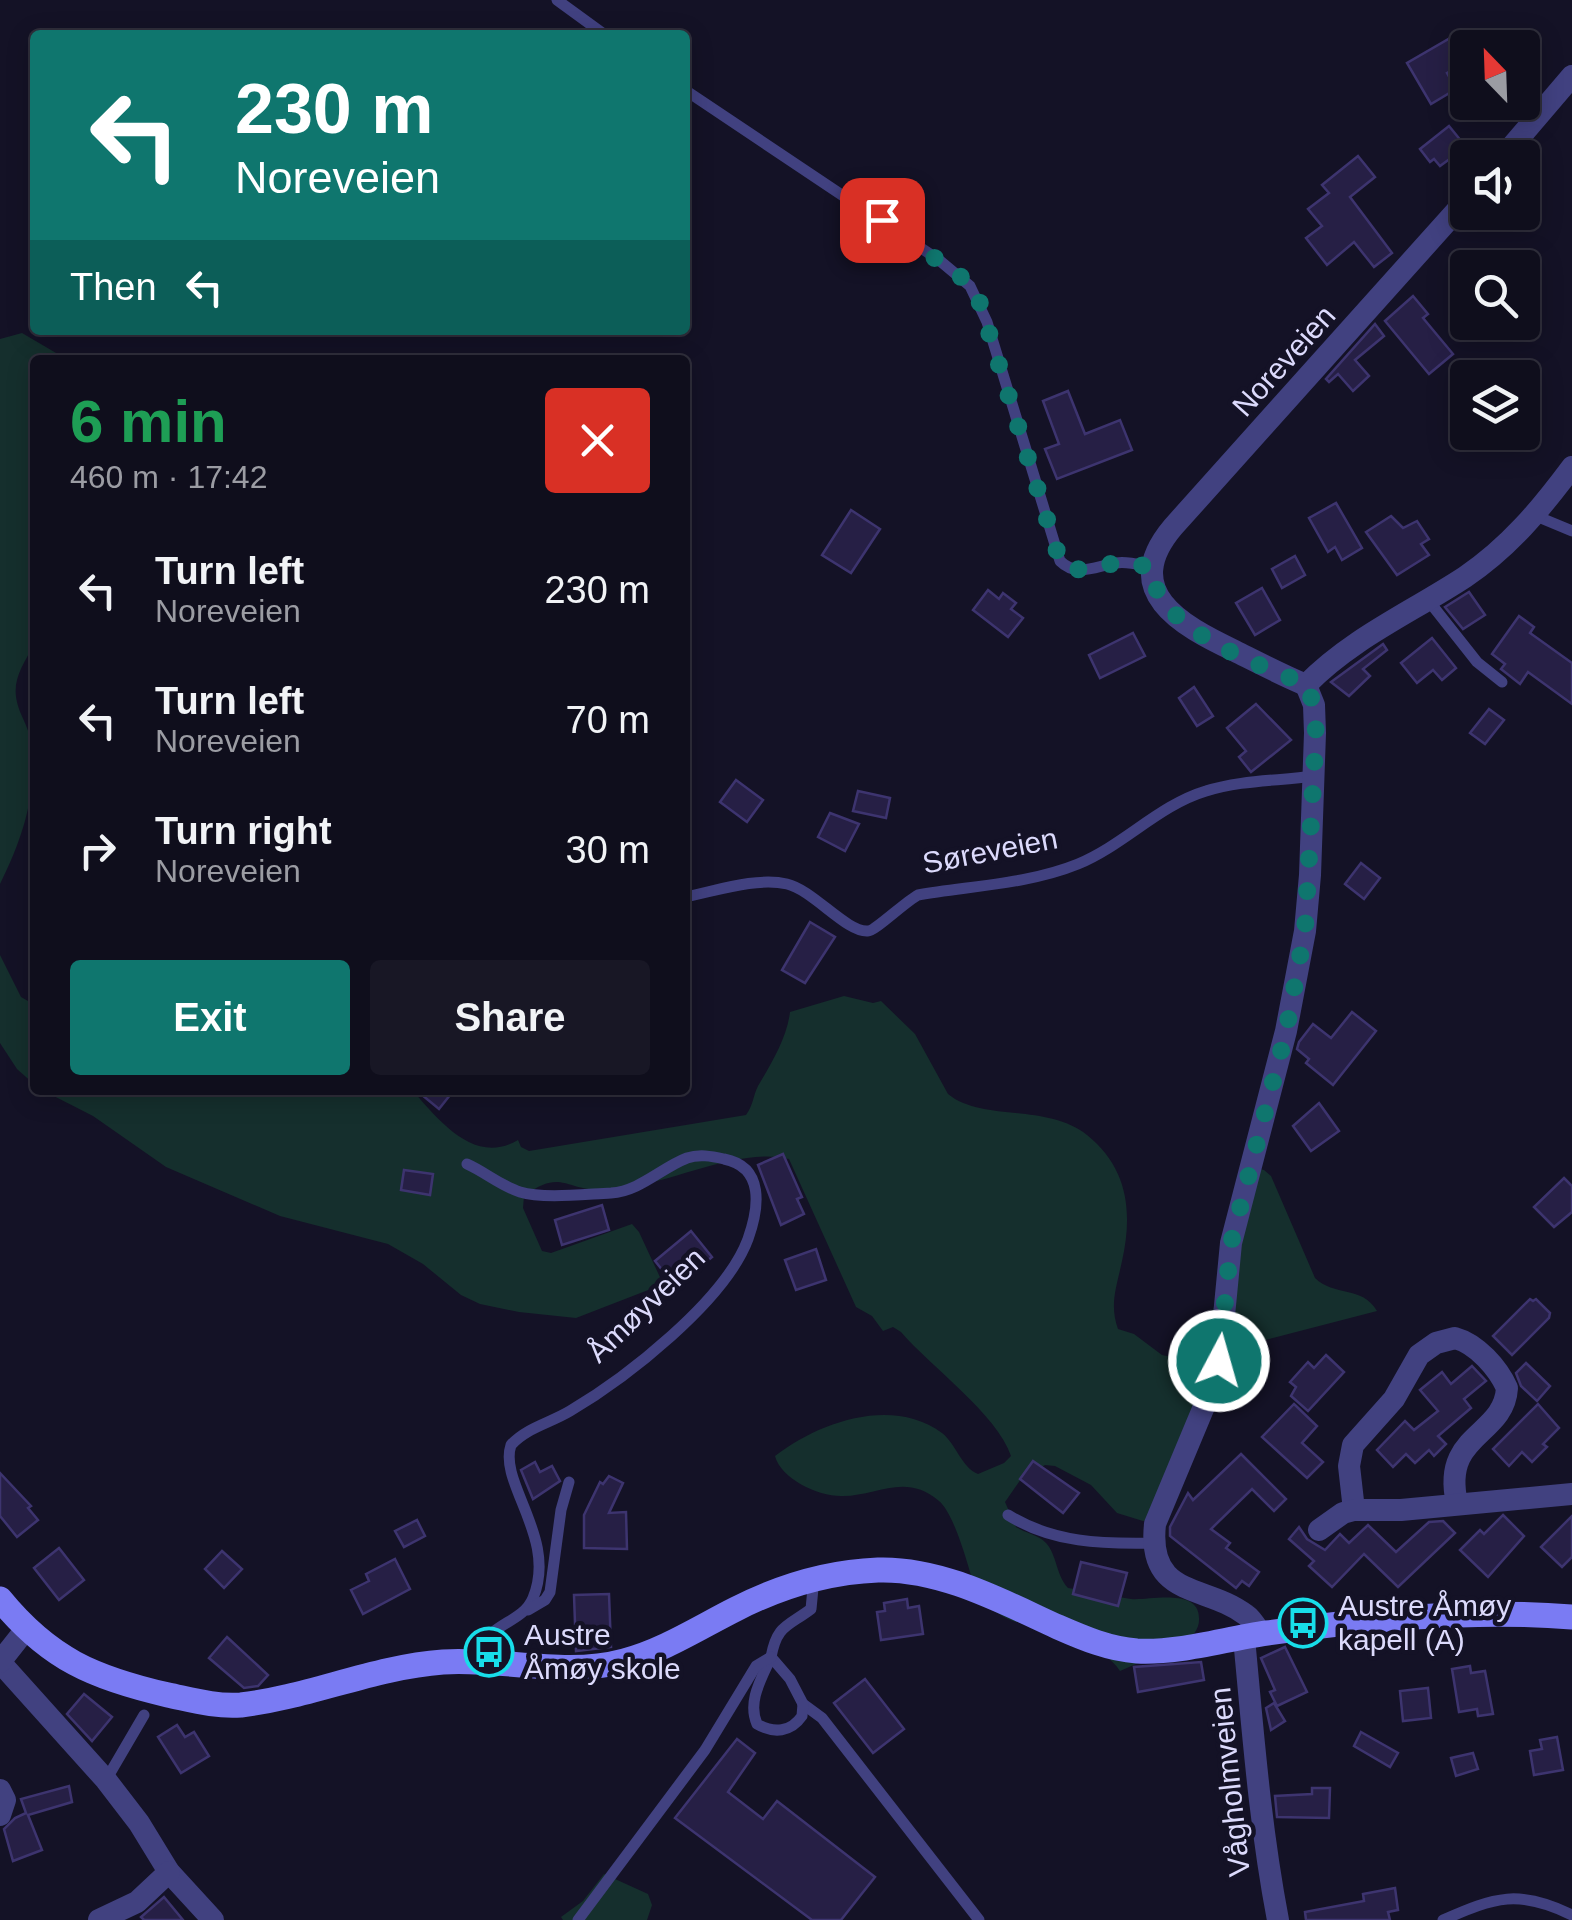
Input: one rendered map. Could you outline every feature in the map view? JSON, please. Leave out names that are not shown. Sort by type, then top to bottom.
[{"type":"main road","points":[[0,1599],[26,1629],[64,1659],[104,1678],[222,1706],[285,1696],[410,1666],[474,1660],[577,1667],[623,1661],[663,1646],[742,1606],[814,1578],[885,1570],[926,1575],[960,1585],[1090,1641],[1138,1651],[1437,1614],[1572,1616]]},
{"type":"street","points":[[1517,140],[1572,76]]},
{"type":"street","name":"Noreveien","points":[[1151,567],[1155,553],[1173,528],[1450,218]]},
{"type":"street","points":[[1306,684],[1339,652],[1490,558],[1536,516],[1572,467]]},
{"type":"street","points":[[1151,567],[1157,596],[1181,622],[1306,684],[1314,705],[1310,875],[1300,970],[1231,1243],[1219,1361],[1155,1524],[1153,1543],[1162,1567],[1174,1580],[1247,1615],[1252,1636]]},
{"type":"street","points":[[1354,1510],[1349,1466],[1354,1445],[1394,1399],[1420,1355],[1436,1343],[1455,1338],[1474,1346],[1496,1369],[1507,1388],[1502,1409],[1461,1452],[1454,1478],[1458,1504]]},
{"type":"street","points":[[1319,1530],[1344,1512],[1354,1510],[1401,1510],[1572,1494]]},
{"type":"street","points":[[26,1629],[0,1662],[106,1780],[169,1872],[213,1920]]},
{"type":"street","name":"Vågholmveien","points":[[1252,1636],[1261,1825],[1278,1920]]},
{"type":"street","points":[[0,1790],[5,1800],[0,1815]]},
{"type":"street","points":[[99,1920],[137,1902],[169,1872]]},
{"type":"lane","points":[[556,0],[598,30]]},
{"type":"lane","points":[[690,93],[853,200],[970,286],[987,322],[1060,561],[1074,570],[1123,562],[1151,567]]},
{"type":"lane","points":[[1536,516],[1572,531]]},
{"type":"lane","points":[[1428,600],[1478,662],[1502,682]]},
{"type":"lane","name":"Søreveien","points":[[690,896],[742,886],[790,884],[848,924],[863,932],[870,931],[900,904],[918,895],[1044,875],[1078,864],[1206,790],[1314,776]]},
{"type":"lane","name":"Åmøyveien","points":[[466,1164],[524,1194],[614,1192],[633,1188],[688,1158],[709,1156],[744,1166],[754,1178],[756,1190],[752,1227],[740,1256],[693,1313],[611,1385],[566,1414],[523,1434],[511,1445],[508,1465],[531,1518],[537,1551],[536,1589],[524,1612]]},
{"type":"lane","points":[[474,1660],[493,1632],[544,1600],[550,1592],[561,1510],[569,1482]]},
{"type":"lane","points":[[1008,1515],[1036,1530],[1088,1542],[1153,1543]]},
{"type":"lane","points":[[803,1704],[802,1716],[792,1727],[774,1731],[757,1724],[754,1716],[754,1700],[774,1639],[781,1628],[811,1609],[814,1578]]},
{"type":"lane","points":[[770,1657],[790,1680],[803,1704],[822,1718],[979,1920]]},
{"type":"lane","points":[[578,1920],[705,1750],[756,1666],[770,1657]]},
{"type":"lane","points":[[106,1780],[144,1715]]},
{"type":"lane","points":[[1443,1920],[1508,1897],[1538,1901],[1572,1915]]},
{"type":"green space","points":[[22,333],[59,355],[30,355],[30,652],[18,677],[16,694],[30,739],[30,798],[21,833],[0,884],[0,339]]},
{"type":"green space","points":[[0,955],[21,997],[30,1002],[30,1081],[0,1043]]},
{"type":"green space","points":[[844,996],[873,1003],[881,1001],[915,1034],[948,1094],[978,1108],[1053,1119],[1087,1135],[1101,1148],[1119,1176],[1127,1208],[1114,1303],[1118,1329],[1134,1334],[1162,1355],[1190,1361],[1198,1355],[1216,1303],[1251,1167],[1271,1176],[1315,1278],[1331,1288],[1364,1298],[1377,1311],[1223,1351],[1164,1519],[1143,1521],[1117,1513],[1091,1485],[1055,1466],[1045,1465],[1021,1479],[1005,1502],[1016,1527],[1040,1538],[1050,1548],[1068,1588],[1131,1599],[1191,1602],[1197,1608],[1199,1622],[1184,1643],[1120,1671],[1087,1645],[1009,1619],[978,1601],[951,1519],[927,1492],[903,1487],[833,1496],[802,1485],[785,1472],[775,1456],[793,1444],[834,1424],[879,1415],[922,1422],[942,1433],[978,1474],[1011,1456],[978,1408],[901,1332],[893,1327],[883,1331],[872,1316],[856,1307],[789,1159],[750,1157],[647,1184],[609,1189],[554,1182],[524,1196],[523,1208],[542,1251],[551,1253],[632,1224],[665,1288],[656,1287],[576,1318],[480,1304],[388,1244],[280,1216],[166,1167],[93,1116],[52,1095],[417,1095],[446,1126],[472,1144],[502,1147],[518,1140],[529,1151],[746,1115],[782,1041],[790,1012]]},
{"type":"green space","points":[[604,1874],[648,1894],[652,1905],[647,1920],[563,1920],[561,1917],[583,1901]]},
{"type":"building","points":[[1450,38],[1450,93],[1431,104],[1407,63]]},
{"type":"building","points":[[1449,126],[1460,140],[1450,140],[1450,159],[1440,166],[1434,159],[1430,162],[1420,149]]},
{"type":"building","points":[[1358,156],[1375,177],[1350,197],[1392,253],[1374,267],[1354,242],[1327,265],[1306,238],[1322,226],[1308,209],[1329,193],[1322,185]]},
{"type":"building","points":[[1413,296],[1428,314],[1423,318],[1453,354],[1429,374],[1385,321]]},
{"type":"building","points":[[1375,324],[1384,336],[1355,360],[1369,376],[1353,391],[1338,374],[1329,382],[1326,379]]},
{"type":"building","points":[[1068,391],[1085,434],[1120,420],[1132,450],[1057,479],[1045,449],[1059,444],[1043,401]]},
{"type":"building","points":[[1336,503],[1362,548],[1342,560],[1335,547],[1328,552],[1309,518]]},
{"type":"building","points":[[851,510],[880,529],[851,573],[822,555]]},
{"type":"building","points":[[1391,516],[1403,528],[1417,521],[1429,539],[1421,544],[1429,555],[1397,575],[1366,532]]},
{"type":"building","points":[[1295,556],[1305,575],[1282,588],[1272,569]]},
{"type":"building","points":[[1262,588],[1280,620],[1255,635],[1236,603]]},
{"type":"building","points":[[988,590],[999,599],[1003,593],[1016,603],[1011,609],[1023,618],[1008,637],[973,610]]},
{"type":"building","points":[[1469,592],[1485,615],[1463,629],[1445,607]]},
{"type":"building","points":[[1519,616],[1534,627],[1530,633],[1572,663],[1572,704],[1528,672],[1520,684],[1501,669],[1505,664],[1492,654]]},
{"type":"building","points":[[1133,633],[1145,656],[1100,678],[1089,655]]},
{"type":"building","points":[[1432,638],[1456,668],[1442,680],[1433,670],[1417,683],[1401,663]]},
{"type":"building","points":[[1383,644],[1387,650],[1363,669],[1370,676],[1349,696],[1331,682]]},
{"type":"building","points":[[1194,687],[1213,716],[1197,726],[1179,698]]},
{"type":"building","points":[[1256,704],[1291,740],[1251,772],[1239,757],[1246,751],[1227,728]]},
{"type":"building","points":[[1489,709],[1504,720],[1485,744],[1470,733]]},
{"type":"building","points":[[736,780],[763,800],[747,822],[720,802]]},
{"type":"building","points":[[858,791],[890,798],[886,818],[853,811]]},
{"type":"building","points":[[830,813],[859,824],[845,851],[818,837]]},
{"type":"building","points":[[1361,863],[1380,878],[1364,899],[1345,884]]},
{"type":"building","points":[[810,922],[835,937],[805,983],[782,970]]},
{"type":"building","points":[[1352,1012],[1376,1031],[1333,1085],[1306,1063],[1309,1059],[1297,1049],[1313,1024],[1331,1038]]},
{"type":"building","points":[[422,1095],[450,1095],[439,1109]]},
{"type":"building","points":[[1319,1103],[1339,1131],[1311,1151],[1293,1126]]},
{"type":"building","points":[[783,1154],[802,1197],[797,1199],[804,1214],[781,1225],[758,1165]]},
{"type":"building","points":[[404,1170],[433,1174],[430,1195],[401,1190]]},
{"type":"building","points":[[1564,1178],[1572,1186],[1572,1212],[1554,1227],[1534,1207]]},
{"type":"building","points":[[602,1205],[609,1230],[562,1245],[555,1220]]},
{"type":"building","points":[[691,1231],[712,1257],[676,1287],[655,1261]]},
{"type":"building","points":[[816,1249],[826,1280],[796,1290],[785,1260]]},
{"type":"building","points":[[1530,1299],[1536,1299],[1550,1313],[1549,1318],[1512,1355],[1493,1336]]},
{"type":"building","points":[[1326,1355],[1344,1372],[1308,1411],[1291,1396],[1296,1387],[1290,1382],[1308,1362],[1314,1368]]},
{"type":"building","points":[[1526,1363],[1550,1386],[1537,1401],[1521,1386],[1516,1373]]},
{"type":"building","points":[[1472,1366],[1486,1381],[1464,1399],[1471,1408],[1438,1436],[1446,1444],[1434,1456],[1429,1450],[1415,1463],[1406,1454],[1393,1467],[1377,1450],[1405,1421],[1414,1430],[1438,1411],[1420,1390],[1442,1372],[1451,1384]]},
{"type":"building","points":[[1294,1404],[1317,1426],[1302,1443],[1323,1462],[1307,1478],[1262,1437]]},
{"type":"building","points":[[1538,1404],[1559,1428],[1532,1462],[1522,1452],[1509,1466],[1493,1449]]},
{"type":"building","points":[[1241,1454],[1286,1499],[1274,1511],[1252,1489],[1211,1529],[1230,1543],[1226,1548],[1259,1572],[1249,1586],[1242,1581],[1236,1588],[1170,1536],[1170,1527],[1188,1493],[1193,1500]]},
{"type":"building","points":[[1033,1461],[1079,1493],[1063,1513],[1020,1479]]},
{"type":"building","points":[[535,1462],[540,1472],[552,1466],[560,1481],[533,1499],[521,1470]]},
{"type":"building","points":[[0,1473],[31,1506],[28,1508],[38,1520],[17,1537],[0,1516]]},
{"type":"building","points":[[609,1476],[623,1483],[609,1513],[626,1512],[627,1549],[584,1548],[584,1515],[600,1482],[603,1484]]},
{"type":"building","points":[[1503,1515],[1524,1536],[1488,1577],[1460,1550]]},
{"type":"building","points":[[1572,1516],[1572,1557],[1562,1567],[1541,1547]]},
{"type":"building","points":[[417,1520],[425,1536],[404,1547],[395,1531]]},
{"type":"building","points":[[1443,1521],[1455,1533],[1398,1587],[1364,1554],[1332,1587],[1309,1566],[1314,1561],[1289,1539],[1299,1527],[1307,1539],[1325,1550],[1340,1534],[1349,1543],[1368,1525],[1396,1552],[1429,1522]]},
{"type":"building","points":[[59,1548],[84,1580],[59,1600],[34,1568]]},
{"type":"building","points":[[222,1551],[242,1569],[224,1588],[205,1569]]},
{"type":"building","points":[[395,1559],[410,1589],[363,1614],[351,1590],[369,1581],[366,1574]]},
{"type":"building","points":[[1081,1562],[1127,1573],[1118,1606],[1073,1594]]},
{"type":"building","points":[[609,1594],[611,1647],[576,1651],[574,1595]]},
{"type":"building","points":[[907,1599],[908,1608],[919,1606],[923,1634],[881,1640],[877,1612],[885,1611],[884,1603]]},
{"type":"building","points":[[227,1637],[268,1675],[258,1686],[244,1688],[209,1658]]},
{"type":"building","points":[[1285,1647],[1307,1692],[1277,1706],[1270,1692],[1275,1690],[1261,1658]]},
{"type":"building","points":[[1201,1662],[1204,1680],[1138,1692],[1134,1667]]},
{"type":"building","points":[[1470,1666],[1471,1673],[1485,1671],[1493,1714],[1478,1716],[1477,1709],[1459,1712],[1452,1669]]},
{"type":"building","points":[[865,1679],[904,1729],[873,1753],[834,1703]]},
{"type":"building","points":[[1428,1688],[1431,1718],[1403,1721],[1400,1691]]},
{"type":"building","points":[[84,1694],[112,1717],[92,1741],[67,1714]]},
{"type":"building","points":[[1274,1703],[1285,1721],[1271,1730],[1266,1708]]},
{"type":"building","points":[[177,1725],[185,1737],[194,1732],[209,1756],[181,1773],[158,1737]]},
{"type":"building","points":[[1361,1732],[1398,1753],[1390,1767],[1354,1746]]},
{"type":"building","points":[[1557,1737],[1563,1770],[1534,1775],[1530,1751],[1542,1749],[1540,1740]]},
{"type":"building","points":[[737,1739],[755,1753],[728,1792],[763,1819],[777,1801],[875,1877],[841,1920],[812,1920],[675,1818]]},
{"type":"building","points":[[1473,1753],[1478,1769],[1456,1776],[1451,1758]]},
{"type":"building","points":[[69,1786],[72,1802],[28,1815],[42,1850],[13,1861],[4,1829],[26,1813],[21,1799]]},
{"type":"building","points":[[1312,1788],[1330,1788],[1329,1818],[1277,1817],[1275,1796],[1312,1794]]},
{"type":"building","points":[[1395,1888],[1398,1910],[1388,1912],[1390,1920],[1306,1920],[1305,1912],[1364,1901],[1363,1894]]},
{"type":"building","points":[[164,1897],[183,1920],[141,1917]]},
{"type":"place","name":"Austre Åmøy kapell (A)","points":[[1303,1623]]},
{"type":"place","name":"Austre Åmøy skole","points":[[489,1652]]},
{"type":"route","points":[[882,220],[961,277],[978,297],[1060,561],[1082,571],[1123,562],[1151,567],[1157,596],[1181,622],[1306,684],[1311,693],[1316,733],[1310,875],[1300,970],[1231,1243],[1219,1361]]}]
